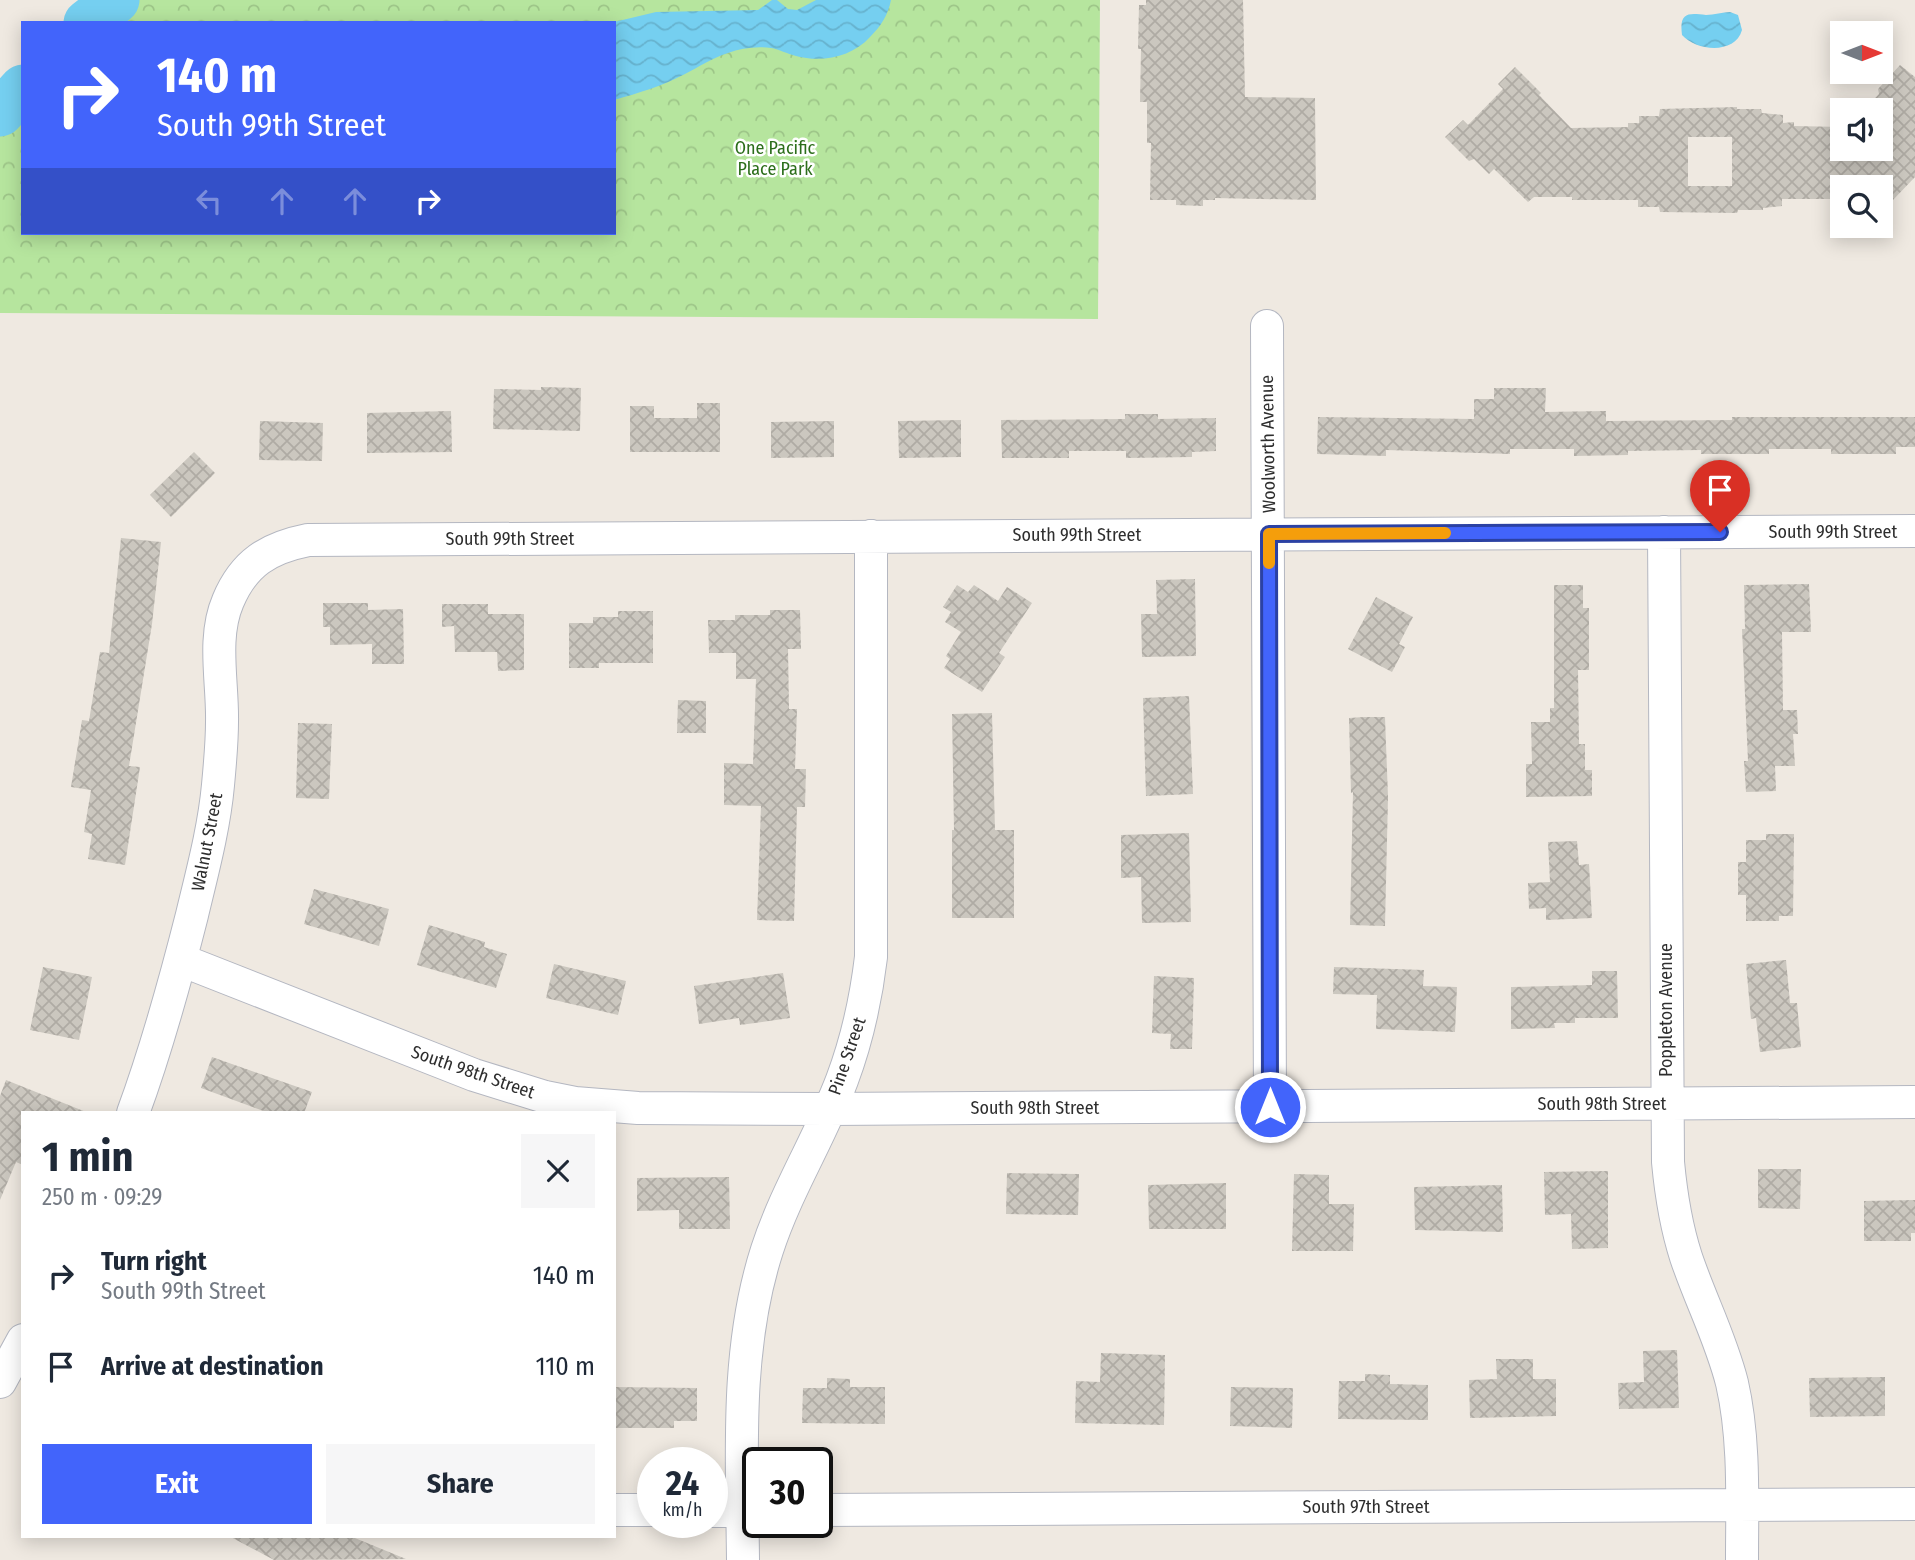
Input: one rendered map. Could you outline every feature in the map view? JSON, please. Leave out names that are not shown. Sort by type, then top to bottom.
[{"type":"street","name":"Woolworth Avenue","points":[[1266,327],[1270,1107]]},
{"type":"street","name":"South 99th Street","points":[[247,569],[264,555],[289,544],[308,540],[1915,531]]},
{"type":"street","name":"Poppleton Avenue","points":[[1664,532],[1668,1162],[1672,1205],[1686,1256],[1718,1338],[1732,1384],[1739,1431],[1742,1560]]},
{"type":"street","name":"Pine Street","points":[[743,1560],[738,1511],[743,1395],[755,1293],[779,1214],[841,1082],[859,1027],[871,957],[871,536]]},
{"type":"street","name":"Walnut Street","points":[[134,1111],[153,1060],[205,864],[218,788],[222,722],[220,634],[227,604],[240,577],[247,569]]},
{"type":"street","name":"South 98th Street","points":[[181,960],[474,1075],[545,1097],[638,1108],[1915,1102]]},
{"type":"street","points":[[0,1382],[21,1345]]},
{"type":"street","name":"South 97th Street","points":[[833,1510],[1915,1504]]},
{"type":"street","points":[[616,1510],[637,1510]]},
{"type":"green space","name":"One Pacific Place Park","points":[[116,0],[1100,0],[1098,319],[0,313],[0,113],[21,90],[21,235],[616,235],[616,21],[90,21]]},
{"type":"water","points":[[772,0],[777,0],[788,9],[797,10],[816,0],[891,0],[878,29],[863,44],[846,54],[816,59],[771,48],[733,51],[659,86],[616,99],[616,22],[656,12],[758,10]]},
{"type":"water","points":[[1730,12],[1738,15],[1742,30],[1732,44],[1705,47],[1682,35],[1682,22],[1690,14]]},
{"type":"building","points":[[1146,0],[1243,0],[1245,97],[1315,98],[1316,200],[1215,198],[1203,200],[1203,206],[1176,205],[1176,200],[1150,200],[1151,143],[1147,143],[1147,102],[1140,102],[1141,49],[1138,49],[1139,5],[1146,5]]},
{"type":"building","points":[[1900,65],[1915,77],[1915,177],[1893,200],[1893,175],[1830,175],[1830,199],[1782,199],[1782,206],[1763,210],[1738,210],[1737,213],[1660,212],[1659,207],[1638,207],[1638,200],[1534,197],[1528,202],[1494,169],[1489,174],[1474,159],[1469,161],[1445,137],[1463,120],[1468,125],[1503,89],[1498,84],[1515,67],[1571,128],[1628,127],[1628,123],[1639,123],[1639,116],[1659,116],[1660,109],[1761,109],[1762,113],[1783,115],[1783,123],[1794,122],[1794,126],[1830,127],[1830,161],[1893,161],[1893,98],[1875,98],[1879,94],[1878,89],[1883,84],[1894,84],[1894,72]],"holes":[[[1688,137],[1732,137],[1732,186],[1688,186]]]},
{"type":"building","points":[[541,387],[581,388],[580,431],[493,429],[494,389],[541,390]]},
{"type":"building","points":[[1494,388],[1546,388],[1545,412],[1606,411],[1606,421],[1732,420],[1732,417],[1915,417],[1915,447],[1896,447],[1896,454],[1831,454],[1831,449],[1769,449],[1769,454],[1701,454],[1701,450],[1628,451],[1628,455],[1574,456],[1574,449],[1510,449],[1510,454],[1386,450],[1386,456],[1317,454],[1318,417],[1474,419],[1474,399],[1494,399]]},
{"type":"building","points":[[697,403],[720,403],[720,452],[630,452],[630,406],[654,406],[654,418],[697,418]]},
{"type":"building","points":[[451,411],[452,452],[367,453],[367,413]]},
{"type":"building","points":[[1125,414],[1158,414],[1158,419],[1216,418],[1216,451],[1192,452],[1192,457],[1126,458],[1126,451],[1069,451],[1069,458],[1002,458],[1001,420],[1125,419]]},
{"type":"building","points":[[961,420],[961,457],[899,458],[898,421]]},
{"type":"building","points":[[260,421],[323,423],[322,461],[259,460]]},
{"type":"building","points":[[834,421],[834,457],[771,458],[771,422]]},
{"type":"building","points":[[194,452],[215,473],[171,517],[150,495]]},
{"type":"building","points":[[121,538],[161,542],[152,624],[129,766],[140,767],[125,865],[88,859],[92,834],[84,832],[91,790],[71,787],[82,720],[89,721],[100,652],[109,653]]},
{"type":"building","points":[[1195,579],[1196,656],[1142,657],[1141,614],[1157,614],[1156,580]]},
{"type":"building","points":[[1809,584],[1811,632],[1782,632],[1783,710],[1797,710],[1798,734],[1793,734],[1795,766],[1775,766],[1776,791],[1746,792],[1744,761],[1748,761],[1742,629],[1745,629],[1744,585]]},
{"type":"building","points":[[957,585],[968,592],[974,585],[998,601],[1007,587],[1032,603],[999,653],[1005,657],[982,692],[944,668],[950,659],[946,656],[961,632],[945,622],[951,612],[943,607]]},
{"type":"building","points":[[1554,585],[1583,585],[1583,608],[1589,608],[1589,670],[1578,670],[1579,744],[1585,744],[1585,770],[1592,770],[1592,796],[1526,797],[1526,764],[1532,764],[1531,722],[1550,722],[1550,708],[1554,708]]},
{"type":"building","points":[[1376,597],[1413,617],[1399,644],[1405,647],[1392,672],[1348,649]]},
{"type":"building","points":[[323,603],[368,603],[368,610],[403,609],[404,664],[372,664],[372,644],[330,645],[330,627],[323,627]]},
{"type":"building","points":[[442,604],[488,604],[488,614],[524,614],[524,670],[498,671],[497,652],[455,652],[454,626],[442,627]]},
{"type":"building","points":[[770,610],[800,610],[801,649],[788,649],[789,709],[797,709],[795,769],[806,769],[805,807],[797,807],[794,921],[757,920],[761,806],[724,805],[724,763],[753,764],[756,679],[736,679],[736,653],[709,653],[708,620],[735,620],[735,615],[770,615]]},
{"type":"building","points":[[618,611],[653,611],[653,663],[599,663],[599,668],[569,668],[569,623],[593,623],[593,617],[618,617]]},
{"type":"building","points":[[1189,696],[1193,794],[1146,796],[1143,698]]},
{"type":"building","points":[[678,700],[706,701],[706,733],[677,733]]},
{"type":"building","points":[[992,713],[995,830],[1014,830],[1014,918],[952,918],[952,714]]},
{"type":"building","points":[[1385,717],[1388,797],[1385,926],[1350,925],[1353,792],[1351,793],[1349,718]]},
{"type":"building","points":[[298,723],[332,724],[329,799],[296,798]]},
{"type":"building","points":[[1189,833],[1191,922],[1142,923],[1141,877],[1121,878],[1121,835]]},
{"type":"building","points":[[1766,834],[1794,834],[1793,916],[1779,916],[1779,921],[1746,921],[1746,895],[1738,895],[1738,862],[1746,862],[1746,840],[1766,840]]},
{"type":"building","points":[[1577,841],[1579,865],[1589,864],[1592,918],[1546,920],[1546,908],[1529,909],[1528,883],[1550,882],[1548,842]]},
{"type":"building","points":[[314,889],[389,909],[379,946],[304,924]]},
{"type":"building","points":[[429,925],[485,942],[484,947],[507,954],[496,988],[417,965]]},
{"type":"building","points":[[1786,960],[1790,1003],[1797,1003],[1801,1047],[1760,1052],[1756,1018],[1751,1019],[1746,964]]},
{"type":"building","points":[[554,964],[626,981],[618,1015],[546,998]]},
{"type":"building","points":[[43,967],[92,977],[79,1040],[30,1030]]},
{"type":"building","points":[[1334,967],[1424,970],[1423,986],[1457,987],[1455,1032],[1376,1029],[1377,995],[1333,994]]},
{"type":"building","points":[[1592,971],[1617,971],[1618,1018],[1575,1018],[1575,1023],[1554,1023],[1555,1028],[1511,1029],[1511,987],[1592,985]]},
{"type":"building","points":[[783,973],[790,1018],[740,1025],[739,1018],[699,1024],[694,986]]},
{"type":"building","points":[[1154,976],[1194,978],[1192,1049],[1170,1049],[1171,1034],[1152,1033]]},
{"type":"building","points":[[212,1057],[312,1092],[305,1111],[264,1111],[201,1088]]},
{"type":"building","points":[[6,1080],[84,1111],[21,1111],[21,1164],[16,1162],[0,1200],[0,1096]]},
{"type":"building","points":[[1758,1169],[1801,1169],[1800,1209],[1758,1208]]},
{"type":"building","points":[[1608,1171],[1608,1248],[1572,1249],[1571,1214],[1545,1215],[1544,1172]]},
{"type":"building","points":[[1007,1173],[1079,1174],[1078,1215],[1006,1214]]},
{"type":"building","points":[[1294,1174],[1329,1175],[1329,1204],[1354,1204],[1353,1251],[1292,1251]]},
{"type":"building","points":[[729,1177],[730,1229],[679,1229],[679,1210],[637,1211],[637,1178]]},
{"type":"building","points":[[1226,1183],[1226,1229],[1149,1229],[1148,1185]]},
{"type":"building","points":[[1502,1185],[1503,1232],[1415,1230],[1414,1187]]},
{"type":"building","points":[[1915,1200],[1915,1233],[1911,1233],[1911,1241],[1864,1241],[1864,1201]]},
{"type":"building","points":[[1677,1350],[1679,1408],[1619,1409],[1618,1383],[1644,1382],[1643,1351]]},
{"type":"building","points":[[1101,1353],[1165,1355],[1164,1425],[1075,1423],[1076,1381],[1100,1382]]},
{"type":"building","points":[[1496,1359],[1533,1359],[1533,1379],[1556,1379],[1556,1416],[1470,1418],[1469,1380],[1497,1379]]},
{"type":"building","points":[[1365,1374],[1390,1375],[1390,1384],[1428,1385],[1428,1420],[1338,1419],[1339,1381],[1365,1381]]},
{"type":"building","points":[[1885,1377],[1885,1416],[1810,1417],[1809,1378]]},
{"type":"building","points":[[827,1378],[850,1379],[850,1387],[885,1387],[885,1424],[802,1423],[803,1388],[827,1388]]},
{"type":"building","points":[[616,1387],[697,1388],[697,1421],[674,1421],[674,1428],[616,1428]]},
{"type":"building","points":[[1231,1387],[1293,1388],[1292,1428],[1230,1426]]},
{"type":"building","points":[[233,1538],[355,1538],[406,1559],[274,1560]]},
{"type":"waterway","points":[[90,21],[116,0]]},
{"type":"waterway","points":[[0,113],[21,90]]},
{"type":"slow traffic","points":[[1269,563],[1269,534],[1445,533]]},
{"type":"route","points":[[1270,1107],[1269,534],[1720,532]]}]
